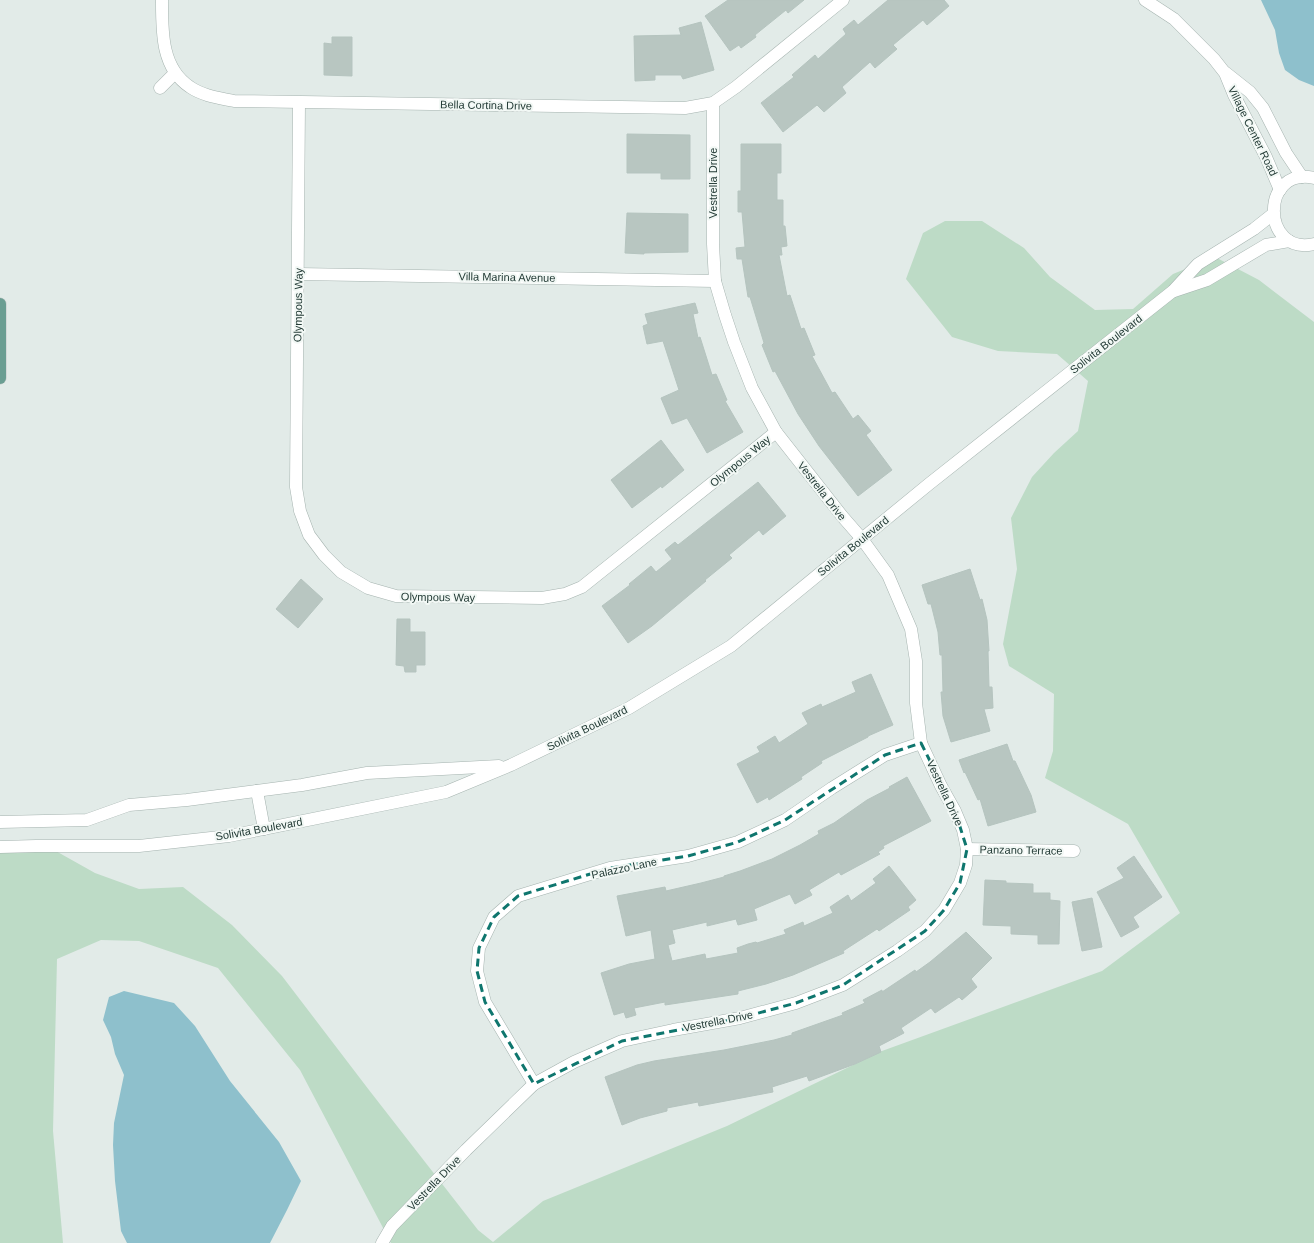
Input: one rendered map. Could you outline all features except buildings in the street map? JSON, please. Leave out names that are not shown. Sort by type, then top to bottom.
[{"type":"main road","points":[[0,304],[0,378]]},
{"type":"street","name":"Bella Cortina Drive","points":[[162,0],[162,26],[166,55],[175,73],[190,88],[208,95],[234,101],[685,108],[713,103],[736,87],[843,0]]},
{"type":"street","name":"Village Center Road","points":[[1145,0],[1174,19],[1214,59],[1225,73],[1250,92],[1263,108],[1286,153],[1308,178]]},
{"type":"street","points":[[160,88],[175,73]]},
{"type":"street","name":"Village Center Road","points":[[1225,73],[1234,95],[1266,157],[1280,190]]},
{"type":"street","name":"Olympous Way","points":[[300,102],[296,487],[300,511],[309,535],[324,555],[341,572],[368,588],[396,596],[542,598],[565,594],[582,587],[776,432]]},
{"type":"street","name":"Vestrella Drive","points":[[382,1243],[392,1226],[466,1150],[534,1084],[574,1062],[622,1041],[740,1018],[796,1003],[843,985],[897,951],[925,931],[944,910],[960,883],[966,865],[967,849],[963,830],[922,743],[916,703],[916,661],[911,629],[888,575],[862,539],[776,432],[749,381],[734,342],[715,280],[712,188],[713,103]]},
{"type":"street","points":[[1289,241],[1277,229],[1273,214],[1275,198],[1286,184],[1295,178],[1308,178]]},
{"type":"street","name":"Solivita Boulevard","points":[[0,847],[139,846],[229,836],[446,792],[511,765],[629,708],[730,646],[929,484],[1172,291],[1198,264],[1254,229],[1273,214]]},
{"type":"street","name":"Solivita Boulevard","points":[[1172,291],[1207,280],[1266,245],[1289,241],[1298,245],[1314,244]]},
{"type":"street","name":"Villa Marina Avenue","points":[[298,274],[715,280]]},
{"type":"street","name":"Palazzo Lane","points":[[534,1084],[485,1002],[476,971],[479,948],[494,918],[518,896],[610,868],[688,856],[738,842],[785,820],[832,788],[885,755],[922,743]]},
{"type":"street","name":"Solivita Boulevard","points":[[0,822],[87,820],[129,805],[187,800],[302,785],[367,773],[511,765]]},
{"type":"street","points":[[257,791],[264,829]]},
{"type":"street","name":"Panzano Terrace","points":[[967,849],[1074,851]]},
{"type":"highlighted area","points":[[921,743],[955,811],[967,849],[960,883],[944,910],[925,931],[843,985],[796,1003],[740,1018],[622,1041],[534,1084],[485,1002],[477,971],[479,948],[494,917],[518,896],[610,868],[688,856],[738,842],[785,820],[885,755]]},
{"type":"green space","points":[[945,221],[982,221],[1024,248],[1050,277],[1095,310],[1133,309],[1173,274],[1215,257],[1259,280],[1314,322],[1314,1243],[391,1243],[300,1070],[218,968],[139,941],[101,940],[57,959],[53,1131],[63,1243],[0,1243],[0,847],[54,850],[95,873],[139,889],[183,887],[232,925],[282,976],[478,1230],[493,1242],[543,1201],[727,1126],[882,1051],[1102,971],[1180,913],[1128,824],[1045,778],[1053,751],[1054,694],[1009,666],[1003,644],[1017,569],[1011,518],[1032,477],[1054,453],[1078,431],[1088,381],[1057,354],[998,351],[952,337],[906,279],[923,233]]},
{"type":"water","points":[[1261,0],[1314,0],[1314,86],[1299,80],[1285,70],[1279,53],[1275,30]]},
{"type":"water","points":[[124,991],[174,1003],[195,1026],[230,1081],[279,1142],[301,1181],[270,1243],[127,1243],[121,1231],[115,1181],[113,1145],[114,1123],[124,1075],[115,1054],[111,1037],[103,1020],[109,997]]}]
